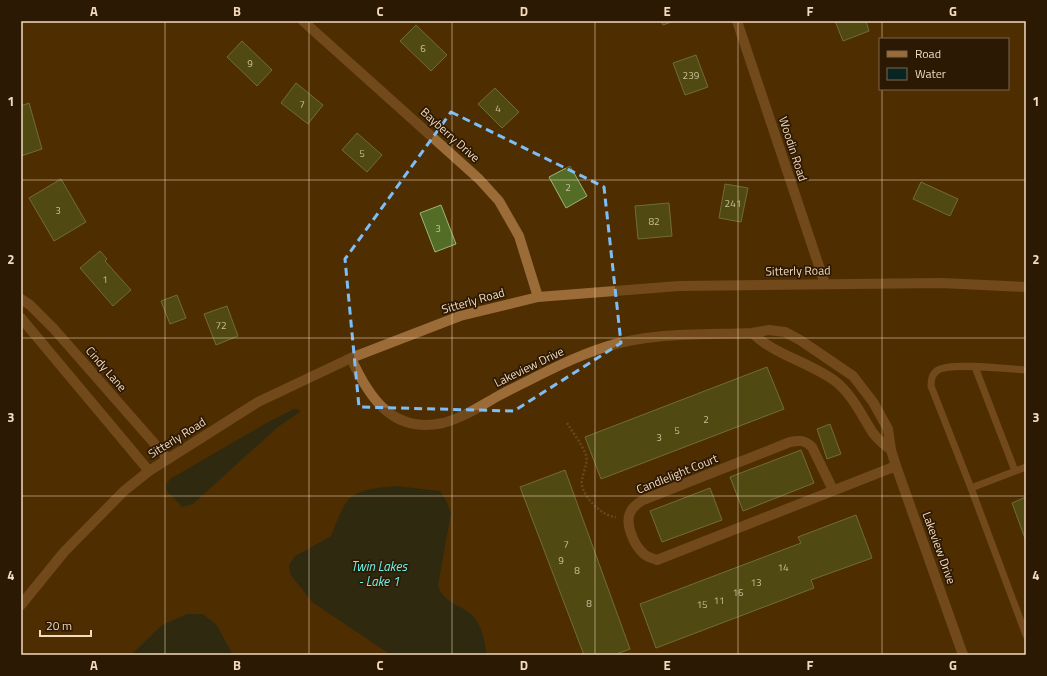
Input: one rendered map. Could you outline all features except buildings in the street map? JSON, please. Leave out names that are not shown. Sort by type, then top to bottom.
[{"type":"street","name":"Bayberry Drive","points":[[303,21],[479,178],[499,201],[519,236],[538,297]]},
{"type":"street","name":"Woodin Road","points":[[737,21],[825,284]]},
{"type":"street","name":"Sitterly Road","points":[[21,605],[64,552],[124,491],[149,471],[258,402],[351,358],[460,316],[538,297],[679,286],[941,283],[1026,287]]},
{"type":"street","name":"Cindy Lane","points":[[21,299],[30,305],[54,329],[168,459]]},
{"type":"street","points":[[21,318],[149,471]]},
{"type":"street","name":"Lakeview Drive","points":[[351,358],[362,382],[380,407],[407,422],[425,425],[444,422],[466,413],[553,368],[605,347],[640,338],[752,333],[769,330],[785,332],[800,340],[853,376],[873,402],[888,429],[891,450],[896,466],[963,655]]},
{"type":"street","name":"Lakeview Drive","points":[[752,333],[761,342],[812,367],[836,382],[865,417],[879,440],[891,450]]},
{"type":"street","name":"Candlelight Court","points":[[629,518],[630,512],[643,500],[795,441],[807,442],[812,447],[833,490]]},
{"type":"street","points":[[629,518],[630,528],[637,546],[643,554],[657,560],[896,466]]},
{"type":"lane","points":[[1026,370],[950,366],[937,371],[931,378],[931,386],[1026,635]]},
{"type":"lane","points":[[975,367],[1015,471]]},
{"type":"lane","points":[[971,488],[1026,467]]},
{"type":"path","points":[[567,423],[586,456],[586,464],[581,484],[585,492],[602,513],[610,517],[629,518]]},
{"type":"highlighted area","points":[[451,112],[604,187],[621,343],[514,411],[359,407],[345,259]]},
{"type":"water","points":[[294,409],[299,409],[300,412],[279,426],[193,504],[182,507],[167,491],[166,485],[170,479],[270,421]]},
{"type":"water","name":"Twin Lakes - Lake 1","points":[[397,486],[440,491],[446,500],[451,513],[438,586],[441,593],[446,598],[467,611],[476,620],[482,632],[487,655],[391,655],[312,602],[290,574],[289,565],[295,556],[331,536],[342,509],[351,497],[368,490]]},
{"type":"water","points":[[187,614],[203,614],[216,624],[233,655],[133,655],[134,652],[162,625]]}]
